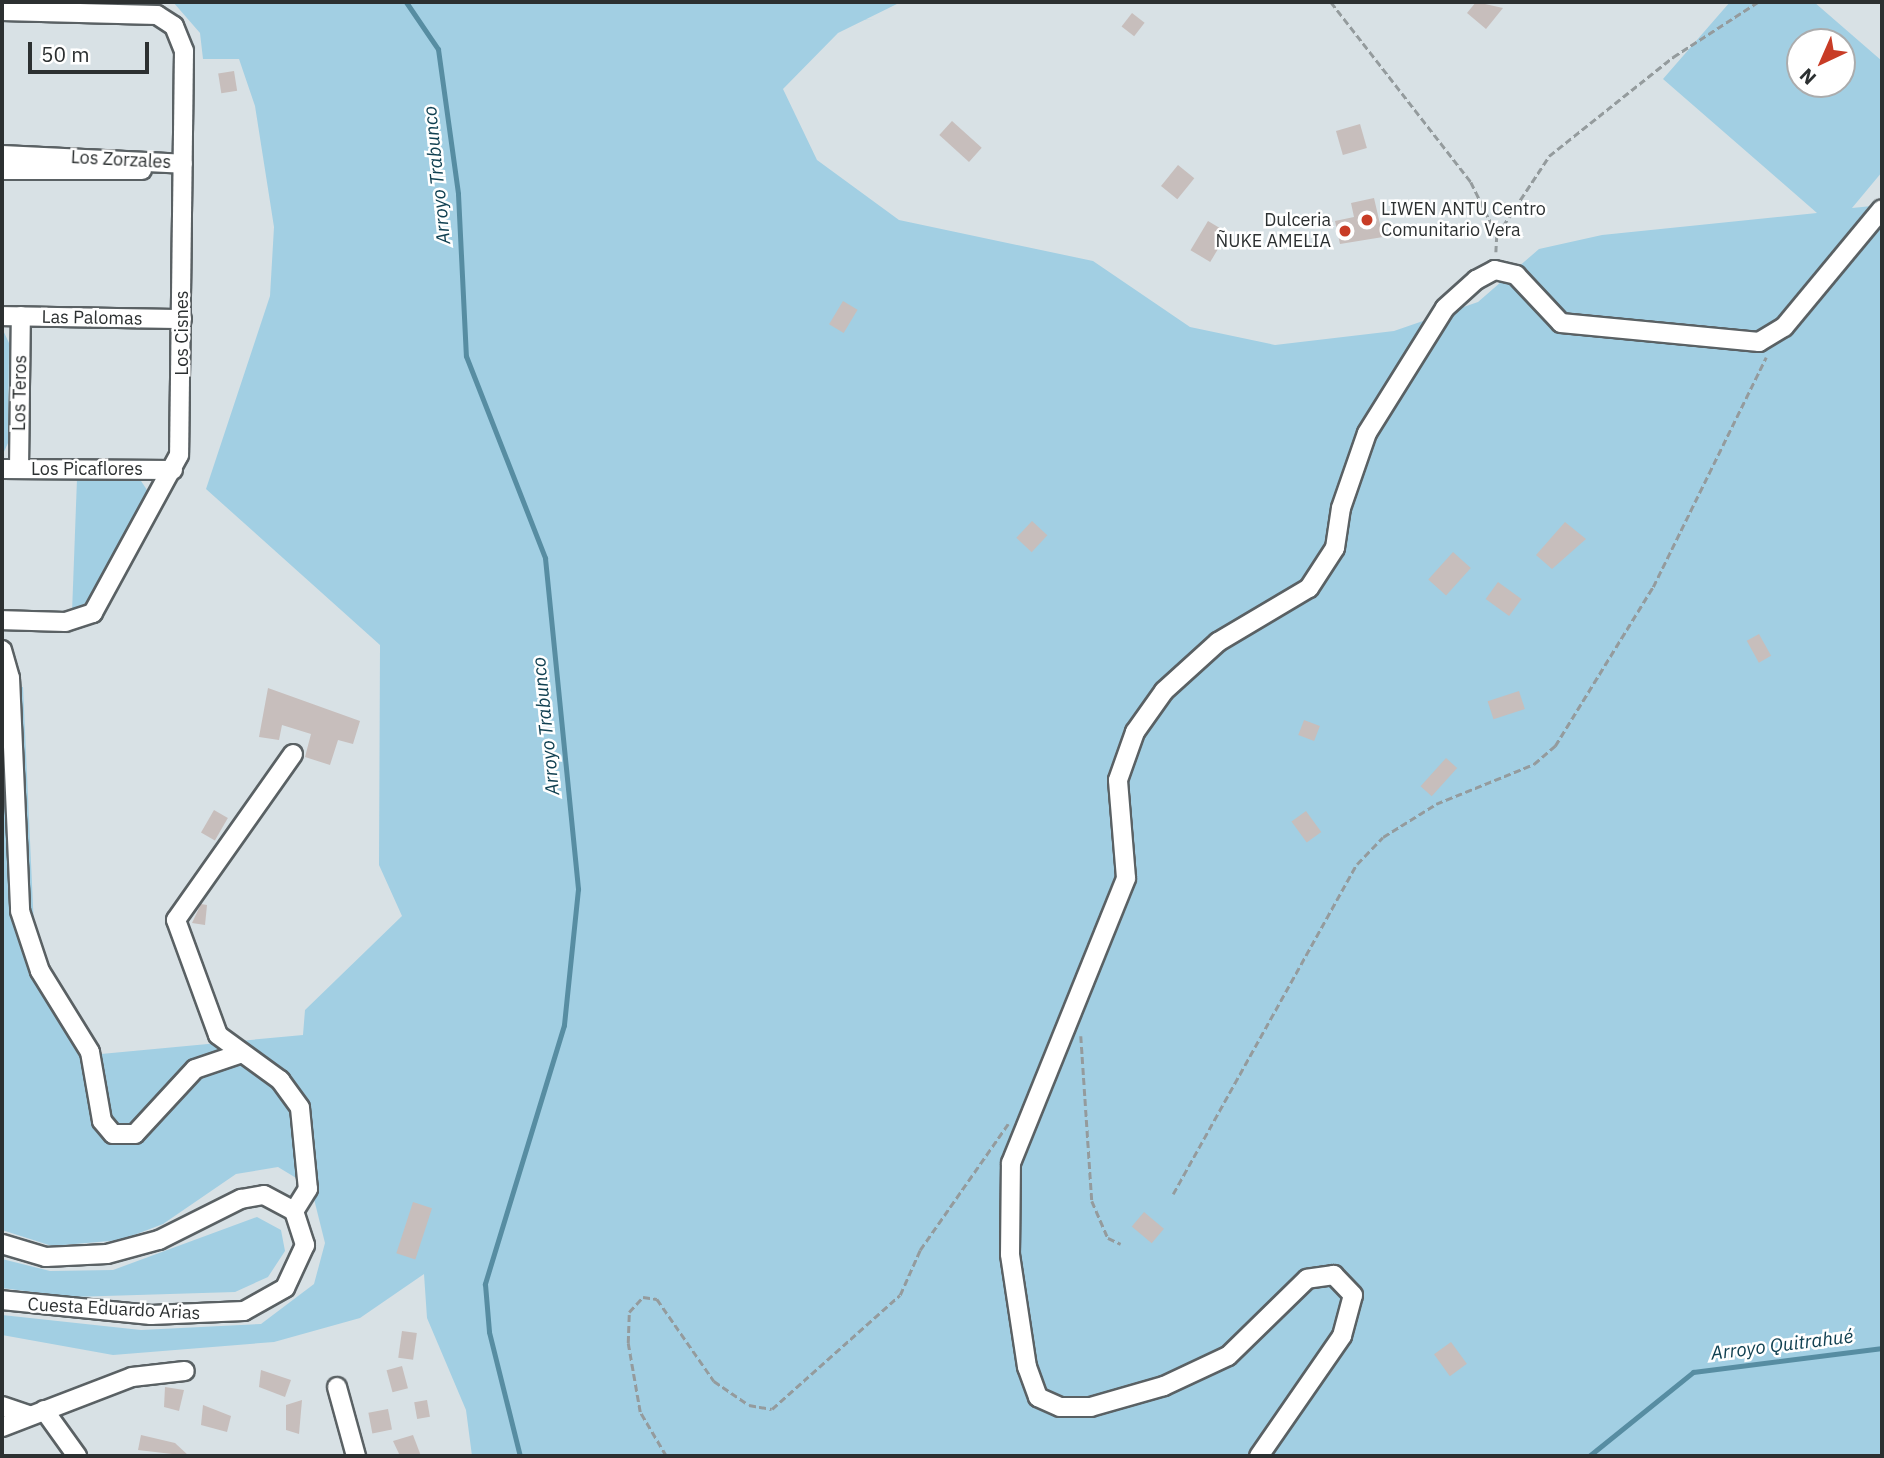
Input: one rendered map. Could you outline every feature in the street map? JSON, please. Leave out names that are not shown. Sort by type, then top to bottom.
[{"type":"street","name":"Los Cisnes","points":[[2,11],[149,14],[174,26],[184,51],[182,438],[173,470],[87,617],[2,621]]},
{"type":"street","name":"Los Zorzales","points":[[2,155],[183,164]]},
{"type":"street","name":"Los Zorzales","points":[[2,170],[160,170],[183,164]]},
{"type":"street","points":[[1259,1456],[1342,1336],[1353,1295],[1334,1275],[1307,1279],[1228,1356],[1164,1386],[1091,1407],[1060,1408],[1032,1386],[1010,1254],[1011,1163],[1126,878],[1118,780],[1135,732],[1164,691],[1218,642],[1309,588],[1335,548],[1341,508],[1367,433],[1445,308],[1495,270],[1516,275],[1561,323],[1737,344],[1778,332],[1882,209]]},
{"type":"street","name":"Las Palomas","points":[[2,316],[182,319]]},
{"type":"street","name":"Los Teros","points":[[10,469],[21,316]]},
{"type":"street","name":"Los Picaflores","points":[[10,469],[173,470]]},
{"type":"street","points":[[2,650],[10,678],[24,927],[40,971],[90,1052],[103,1121],[113,1134],[135,1134],[195,1069],[239,1054]]},
{"type":"street","points":[[2,1244],[46,1257],[92,1257],[159,1240],[252,1195],[276,1197],[294,1211],[308,1189],[300,1108],[280,1080],[239,1054],[213,1026],[176,920],[293,754]]},
{"type":"street","name":"Cuesta Eduardo Arias","points":[[2,1300],[171,1315],[255,1308],[276,1297],[299,1268],[304,1233],[294,1211]]},
{"type":"street","points":[[2,1427],[145,1374],[185,1371]]},
{"type":"street","points":[[337,1387],[356,1456]]},
{"type":"street","points":[[2,1406],[36,1413],[77,1456]]},
{"type":"path","points":[[1331,2],[1471,182],[1497,235],[1495,270]]},
{"type":"path","points":[[1497,235],[1549,156],[1673,57],[1758,2]]},
{"type":"path","points":[[1173,1194],[1357,864],[1383,837],[1436,804],[1534,764],[1556,746],[1653,587],[1778,332]]},
{"type":"path","points":[[1077,1001],[1085,1165],[1108,1238],[1121,1244]]},
{"type":"path","points":[[666,1456],[640,1412],[628,1343],[629,1312],[642,1297],[657,1299],[714,1381],[749,1405],[772,1409],[900,1295],[975,1164],[1014,1118]]},
{"type":"shaded area","points":[[173,2],[901,2],[838,33],[783,89],[817,160],[899,220],[1093,261],[1190,327],[1275,345],[1394,331],[1478,302],[1539,249],[1602,235],[1817,213],[1663,79],[1730,2],[1814,2],[1844,28],[1786,28],[1786,98],[1856,98],[1856,38],[1882,61],[1882,172],[1852,208],[1882,205],[1882,1456],[472,1456],[466,1410],[427,1318],[424,1274],[360,1318],[274,1342],[113,1355],[2,1335],[2,1315],[141,1330],[261,1324],[314,1284],[325,1243],[311,1187],[278,1167],[236,1174],[163,1224],[121,1240],[52,1246],[2,1230],[2,688],[23,687],[34,928],[56,982],[101,1054],[303,1035],[305,1010],[402,916],[379,865],[380,645],[206,489],[270,296],[274,227],[255,106],[239,59],[203,59],[200,33]]},
{"type":"shaded area","points":[[2,328],[9,343],[8,443],[2,456]]},
{"type":"shaded area","points":[[77,479],[141,481],[149,493],[92,598],[72,613]]},
{"type":"shaded area","points":[[257,1217],[281,1230],[285,1251],[268,1277],[235,1292],[72,1297],[2,1288],[2,1259],[50,1271],[113,1270]]},
{"type":"building","points":[[1476,2],[1503,8],[1486,29],[1467,13]]},
{"type":"building","points":[[1132,13],[1145,23],[1134,36],[1122,26]]},
{"type":"building","points":[[234,71],[237,91],[221,93],[218,74]]},
{"type":"building","points":[[952,121],[982,148],[969,162],[939,135]]},
{"type":"building","points":[[1360,124],[1367,148],[1343,155],[1336,131]]},
{"type":"building","points":[[1178,165],[1194,178],[1177,199],[1161,186]]},
{"type":"building","name":"LIWEN ANTU Centro Comunitario Vera","points":[[1374,198],[1383,237],[1340,244],[1335,221],[1354,217],[1351,203]]},
{"type":"building","points":[[1208,221],[1228,233],[1210,262],[1190,250]]},
{"type":"building","points":[[843,301],[858,310],[844,333],[829,324]]},
{"type":"building","points":[[1032,521],[1047,535],[1032,552],[1016,538]]},
{"type":"building","points":[[1565,522],[1586,539],[1552,569],[1536,555]]},
{"type":"building","points":[[1453,552],[1471,568],[1446,596],[1428,579]]},
{"type":"building","points":[[1498,582],[1521,599],[1509,616],[1486,599]]},
{"type":"building","points":[[1759,634],[1771,656],[1759,663],[1747,641]]},
{"type":"building","points":[[268,688],[360,721],[353,744],[338,740],[330,765],[305,757],[311,734],[282,725],[279,740],[259,737]]},
{"type":"building","points":[[1519,691],[1525,709],[1493,719],[1488,701]]},
{"type":"building","points":[[1304,720],[1320,726],[1314,741],[1298,735]]},
{"type":"building","points":[[1446,758],[1457,768],[1432,796],[1421,786]]},
{"type":"building","points":[[214,810],[228,818],[215,841],[201,833]]},
{"type":"building","points":[[1306,811],[1321,832],[1307,843],[1291,822]]},
{"type":"building","points":[[201,904],[207,905],[205,925],[192,923]]},
{"type":"building","points":[[413,1202],[432,1208],[415,1260],[396,1253]]},
{"type":"building","points":[[1144,1212],[1164,1229],[1152,1243],[1132,1227]]},
{"type":"building","points":[[402,1331],[417,1333],[413,1360],[398,1358]]},
{"type":"building","points":[[1451,1342],[1467,1364],[1450,1376],[1434,1354]]},
{"type":"building","points":[[402,1366],[408,1388],[392,1392],[387,1370]]},
{"type":"building","points":[[261,1370],[291,1380],[285,1397],[259,1387]]},
{"type":"building","points":[[165,1387],[184,1390],[179,1411],[164,1407]]},
{"type":"building","points":[[302,1400],[299,1434],[286,1430],[286,1405]]},
{"type":"building","points":[[427,1400],[430,1417],[417,1419],[414,1402]]},
{"type":"building","points":[[203,1405],[231,1416],[227,1432],[201,1425]]},
{"type":"building","points":[[388,1409],[392,1430],[372,1433],[368,1413]]},
{"type":"building","points":[[141,1435],[175,1443],[189,1456],[138,1450]]},
{"type":"building","points":[[413,1435],[421,1456],[400,1456],[393,1441]]},
{"type":"waterway","name":"Arroyo Trabunco","points":[[406,2],[438,49],[458,194],[466,356],[545,558],[578,889],[564,1025],[485,1284],[489,1332],[520,1456]]},
{"type":"waterway","name":"Arroyo Quitrahué","points":[[1589,1456],[1693,1372],[1882,1348]]},
{"type":"place","name":"LIWEN ANTU Centro Comunitario Vera","points":[[1367,220]]},
{"type":"place","name":"Dulceria ÑUKE AMELIA","points":[[1345,231]]}]
